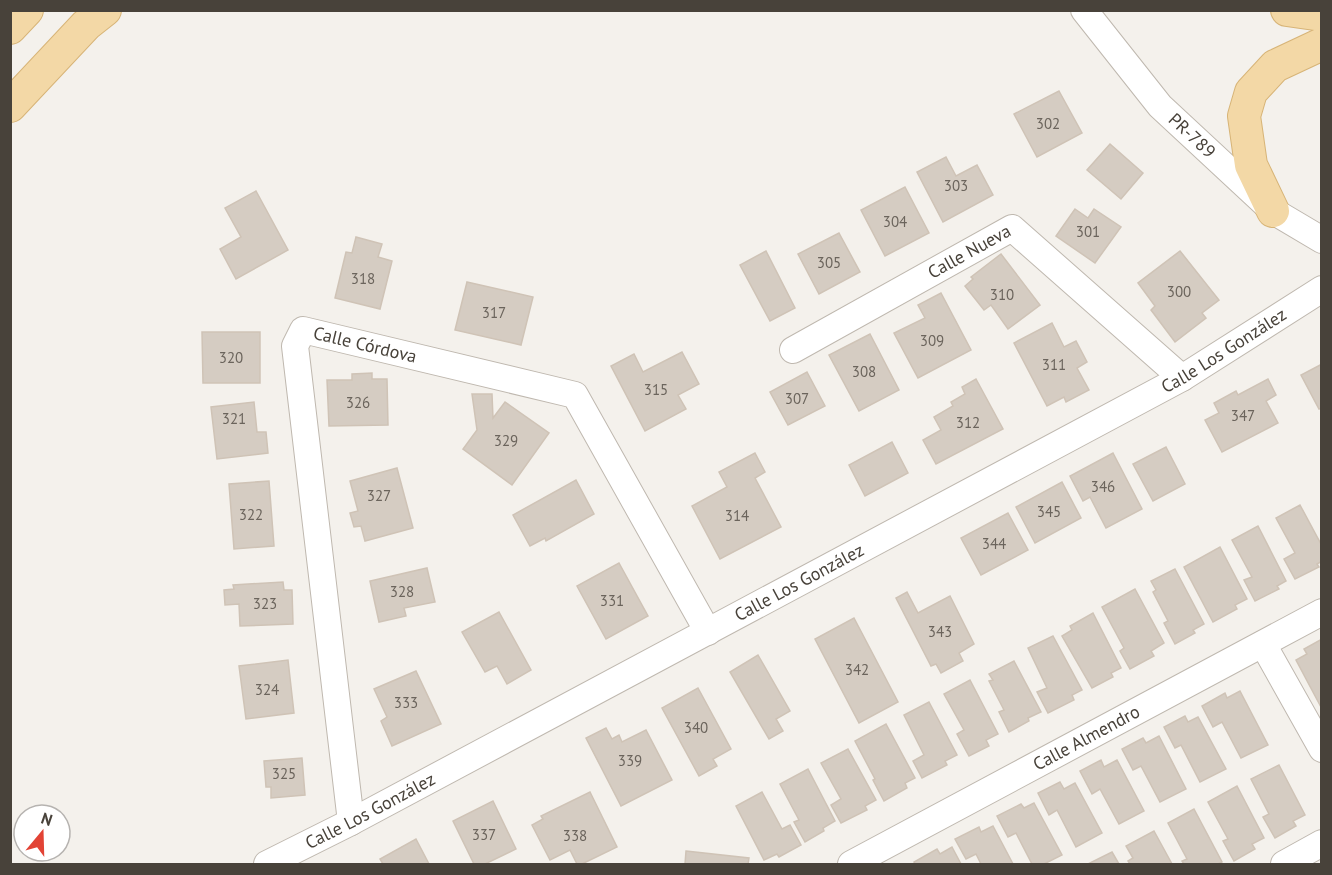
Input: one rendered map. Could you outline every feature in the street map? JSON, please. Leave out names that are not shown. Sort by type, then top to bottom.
[{"type":"main road","points":[[10,28],[27,10]]},
{"type":"main road","points":[[10,106],[86,25],[105,10]]},
{"type":"main road","points":[[1287,10],[1322,15]]},
{"type":"main road","points":[[1273,211],[1251,165],[1244,116],[1246,108],[1251,92],[1275,66],[1322,44]]},
{"type":"street","name":"PR-789","points":[[1084,10],[1160,106],[1273,211],[1322,240]]},
{"type":"street","name":"Calle Nueva","points":[[793,350],[1012,228],[1182,378]]},
{"type":"street","name":"Calle Los González","points":[[267,864],[351,822],[1182,378],[1322,289]]},
{"type":"street","name":"Calle Córdova","points":[[351,822],[295,346],[303,330],[575,395],[708,632]]},
{"type":"street","name":"Calle Almendro","points":[[851,864],[1322,612]]},
{"type":"street","points":[[1263,644],[1322,749]]},
{"type":"street","points":[[1284,864],[1322,843]]},
{"type":"building","points":[[1059,91],[1082,133],[1037,157],[1014,114]]},
{"type":"building","points":[[1110,144],[1143,173],[1121,199],[1087,170]]},
{"type":"building","points":[[946,157],[956,176],[977,165],[993,195],[943,222],[917,172]]},
{"type":"building","points":[[905,187],[929,233],[885,256],[861,210]]},
{"type":"building","points":[[256,191],[288,250],[236,279],[220,249],[241,237],[225,208]]},
{"type":"building","points":[[1075,209],[1088,218],[1094,209],[1121,227],[1095,263],[1056,236]]},
{"type":"building","points":[[839,233],[860,272],[819,294],[798,254]]},
{"type":"building","points":[[356,237],[382,244],[378,257],[392,261],[380,309],[335,298],[346,252],[352,253]]},
{"type":"building","points":[[766,251],[795,308],[770,321],[740,265]]},
{"type":"building","points":[[1180,251],[1219,300],[1202,313],[1206,318],[1175,342],[1151,310],[1155,306],[1138,283]]},
{"type":"building","points":[[1001,254],[1040,305],[1008,329],[991,305],[984,310],[965,286],[973,279],[971,277]]},
{"type":"building","points":[[467,282],[533,297],[521,345],[455,330]]},
{"type":"building","points":[[941,293],[971,350],[918,378],[894,333],[925,318],[918,305]]},
{"type":"building","points":[[1052,323],[1064,347],[1076,341],[1087,362],[1077,368],[1089,390],[1066,402],[1064,397],[1047,406],[1014,343]]},
{"type":"building","points":[[202,332],[260,332],[260,383],[203,383]]},
{"type":"building","points":[[870,334],[899,390],[859,411],[829,355]]},
{"type":"building","points":[[682,352],[699,384],[678,395],[686,409],[645,431],[611,366],[634,354],[643,372]]},
{"type":"building","points":[[1322,364],[1322,408],[1319,409],[1301,375]]},
{"type":"building","points":[[807,372],[825,406],[788,425],[770,392]]},
{"type":"building","points":[[372,373],[372,379],[387,379],[388,425],[329,426],[327,380],[352,380],[352,374]]},
{"type":"building","points":[[976,379],[1003,429],[936,464],[923,440],[941,430],[934,417],[953,406],[951,402],[965,394],[962,387]]},
{"type":"building","points":[[1268,379],[1276,395],[1266,401],[1278,423],[1222,452],[1205,420],[1219,413],[1214,403],[1236,391],[1238,395]]},
{"type":"building","points":[[472,394],[492,394],[493,418],[505,402],[549,433],[512,485],[463,449],[477,430]]},
{"type":"building","points":[[254,402],[257,432],[266,432],[268,453],[217,459],[211,407]]},
{"type":"building","points":[[892,442],[908,473],[865,496],[849,465]]},
{"type":"building","points":[[1166,447],[1185,484],[1153,501],[1133,464]]},
{"type":"building","points":[[755,453],[765,472],[755,478],[781,527],[720,559],[692,506],[727,487],[719,472]]},
{"type":"building","points":[[1113,453],[1142,509],[1106,528],[1090,497],[1083,501],[1070,476]]},
{"type":"building","points":[[397,468],[413,528],[365,541],[361,526],[354,527],[350,513],[358,511],[350,481]]},
{"type":"building","points":[[576,480],[594,514],[546,541],[545,538],[530,546],[513,515]]},
{"type":"building","points":[[269,481],[274,546],[234,549],[229,484]]},
{"type":"building","points":[[1062,482],[1081,518],[1035,543],[1016,507]]},
{"type":"building","points":[[1300,505],[1322,546],[1322,561],[1317,564],[1319,567],[1295,579],[1284,559],[1295,553],[1276,518]]},
{"type":"building","points":[[1008,513],[1028,550],[981,575],[961,538]]},
{"type":"building","points":[[1258,526],[1286,581],[1277,586],[1279,589],[1255,601],[1244,580],[1252,577],[1232,540]]},
{"type":"building","points":[[1220,547],[1247,599],[1235,605],[1237,609],[1213,622],[1184,567]]},
{"type":"building","points":[[619,563],[648,616],[606,639],[577,586]]},
{"type":"building","points":[[427,568],[435,602],[404,608],[406,616],[379,622],[370,581]]},
{"type":"building","points":[[1175,569],[1204,624],[1193,630],[1195,633],[1175,644],[1164,623],[1168,621],[1153,592],[1156,590],[1151,581]]},
{"type":"building","points":[[283,582],[284,590],[292,590],[293,624],[240,626],[239,604],[225,605],[224,590],[234,589],[233,585]]},
{"type":"building","points":[[1135,589],[1164,643],[1151,651],[1154,656],[1130,669],[1120,651],[1124,648],[1102,607]]},
{"type":"building","points":[[907,592],[918,613],[950,596],[974,644],[959,653],[963,661],[941,673],[936,664],[931,666],[896,598]]},
{"type":"building","points":[[499,612],[531,670],[507,684],[497,666],[485,672],[462,632]]},
{"type":"building","points":[[1093,613],[1121,668],[1111,673],[1113,677],[1092,688],[1062,636],[1072,630],[1070,626]]},
{"type":"building","points":[[854,618],[898,702],[859,723],[815,639]]},
{"type":"building","points":[[1053,636],[1082,690],[1072,695],[1074,700],[1048,713],[1037,692],[1047,688],[1028,648]]},
{"type":"building","points":[[1322,639],[1322,709],[1296,660],[1307,654],[1304,649]]},
{"type":"building","points":[[758,655],[790,711],[776,719],[783,731],[769,739],[730,672]]},
{"type":"building","points":[[288,660],[294,713],[246,719],[239,666]]},
{"type":"building","points":[[1014,661],[1041,712],[1028,718],[1029,721],[1009,732],[999,712],[1004,710],[989,681],[993,680],[989,674]]},
{"type":"building","points":[[416,671],[441,724],[392,746],[381,721],[387,717],[374,689]]},
{"type":"building","points":[[970,680],[998,734],[986,740],[989,746],[969,756],[957,734],[964,730],[944,694]]},
{"type":"building","points":[[698,688],[731,749],[713,759],[717,766],[699,776],[662,708]]},
{"type":"building","points":[[1240,691],[1268,745],[1241,758],[1222,722],[1213,727],[1202,706],[1225,693],[1227,698]]},
{"type":"building","points":[[929,702],[957,755],[945,761],[947,765],[922,778],[913,761],[924,755],[904,715]]},
{"type":"building","points":[[1185,716],[1188,722],[1198,717],[1226,769],[1200,782],[1181,745],[1175,748],[1164,727]]},
{"type":"building","points":[[886,724],[915,778],[905,783],[907,788],[884,801],[855,741]]},
{"type":"building","points":[[606,728],[612,739],[619,735],[622,742],[646,730],[672,780],[621,806],[586,738]]},
{"type":"building","points":[[1159,736],[1186,789],[1160,802],[1141,766],[1133,770],[1122,749],[1143,738],[1146,743]]},
{"type":"building","points":[[848,749],[876,800],[865,806],[867,810],[841,823],[831,805],[841,799],[821,763]]},
{"type":"building","points":[[302,758],[305,795],[271,798],[271,787],[266,787],[264,761]]},
{"type":"building","points":[[1101,760],[1104,767],[1117,760],[1144,811],[1119,824],[1100,789],[1092,794],[1080,771]]},
{"type":"building","points":[[1279,765],[1305,815],[1293,821],[1296,826],[1275,838],[1263,817],[1269,814],[1251,779]]},
{"type":"building","points":[[808,769],[835,821],[823,828],[824,831],[805,842],[794,822],[799,820],[780,784]]},
{"type":"building","points":[[1060,782],[1064,789],[1075,783],[1102,833],[1076,847],[1057,810],[1049,815],[1038,793]]},
{"type":"building","points":[[1237,786],[1264,838],[1252,844],[1255,849],[1234,861],[1223,841],[1228,839],[1208,802]]},
{"type":"building","points":[[590,792],[617,847],[582,864],[577,864],[570,850],[550,860],[532,825],[543,819],[541,816]]},
{"type":"building","points":[[762,792],[782,829],[790,825],[801,845],[779,857],[777,854],[764,860],[736,806]]},
{"type":"building","points":[[493,801],[516,849],[485,864],[474,864],[453,821]]},
{"type":"building","points":[[1034,803],[1062,855],[1044,864],[1032,864],[1016,833],[1008,837],[997,816],[1021,804],[1024,808]]},
{"type":"building","points":[[1194,809],[1222,862],[1218,864],[1184,864],[1182,861],[1187,859],[1168,823]]},
{"type":"building","points":[[993,826],[1013,864],[981,864],[976,854],[966,859],[955,839],[979,827],[981,832]]},
{"type":"building","points":[[1154,831],[1172,864],[1130,864],[1128,861],[1133,858],[1126,846]]},
{"type":"building","points":[[416,839],[429,864],[383,864],[380,859]]},
{"type":"building","points":[[952,847],[961,864],[915,864],[914,862],[937,849],[940,854]]},
{"type":"building","points":[[686,851],[749,858],[748,864],[685,864]]},
{"type":"building","points":[[1112,852],[1119,864],[1088,864]]}]
